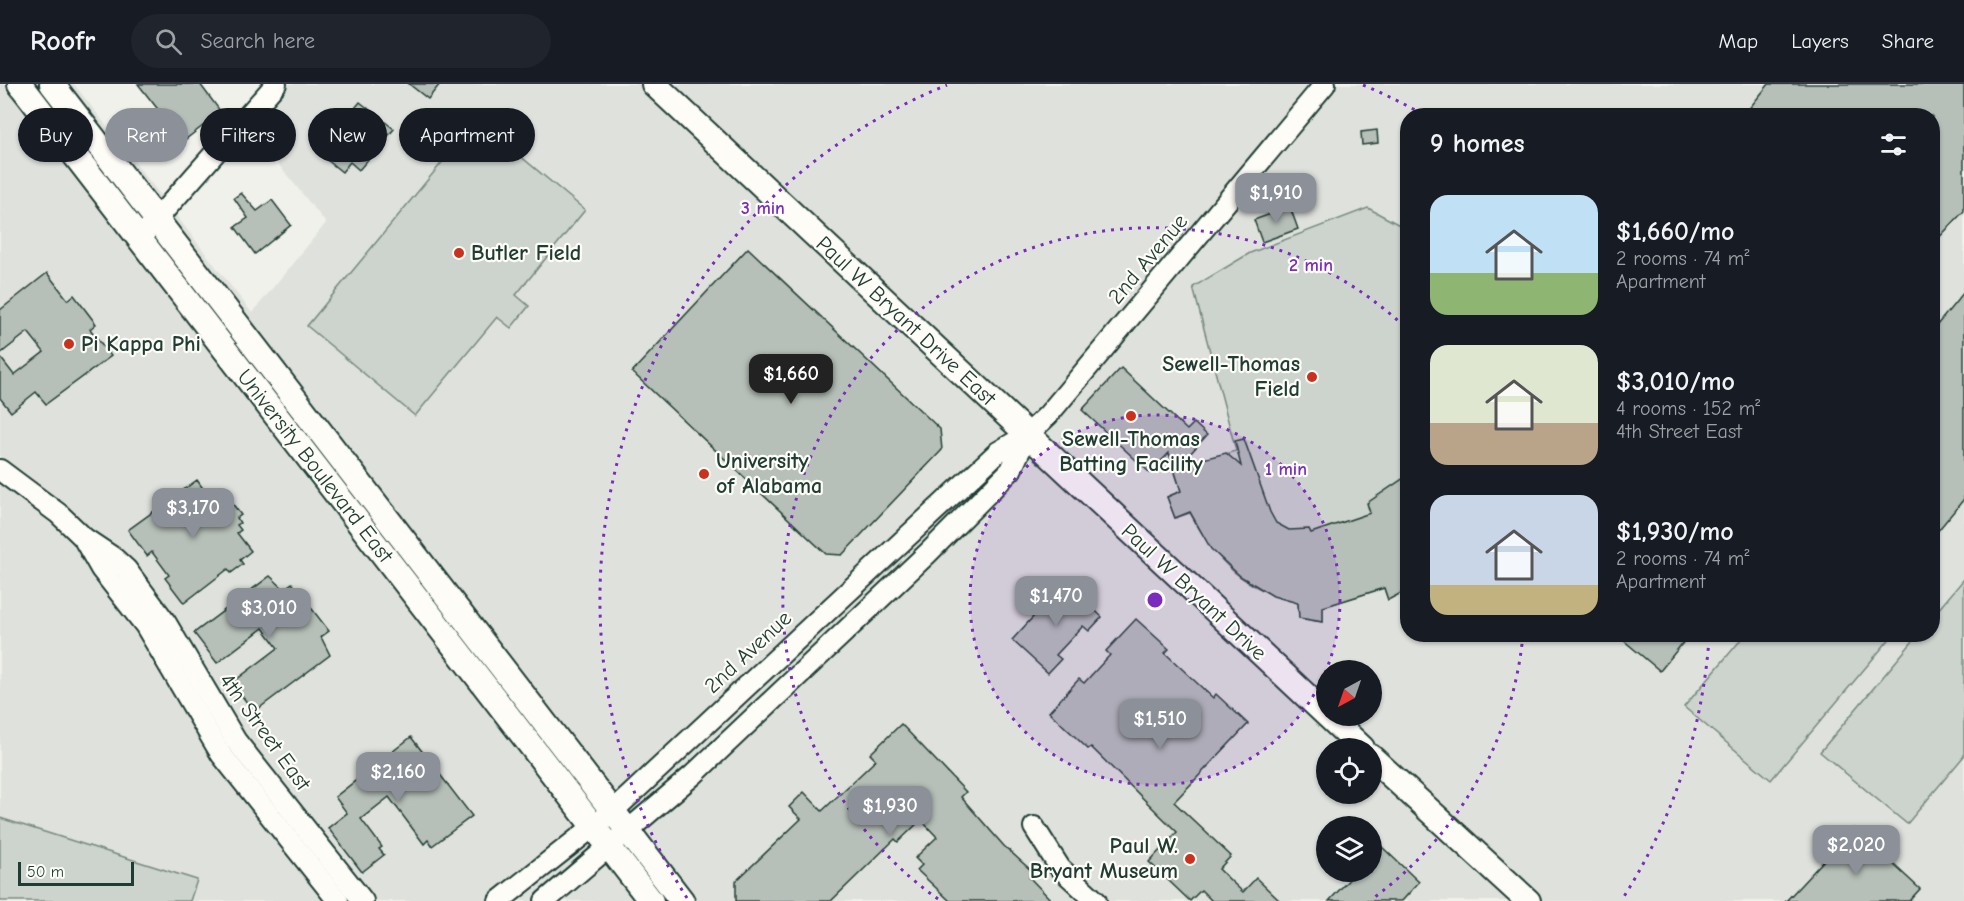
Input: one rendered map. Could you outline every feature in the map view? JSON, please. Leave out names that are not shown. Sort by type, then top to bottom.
[{"type":"main road","name":"University Boulevard East","points":[[20,84],[592,828],[651,901]]},
{"type":"main road","name":"University Boulevard East","points":[[52,84],[682,901]]},
{"type":"main road","name":"Paul W Bryant Drive East","points":[[654,84],[1027,435]]},
{"type":"main road","name":"Paul W Bryant Drive","points":[[1027,435],[1351,738]]},
{"type":"main road","points":[[1382,767],[1528,901]]},
{"type":"street","points":[[140,238],[276,84]]},
{"type":"street","name":"2nd Avenue","points":[[499,901],[613,811],[998,452],[1027,435],[1048,415],[1325,84]]},
{"type":"street","name":"2nd Avenue","points":[[545,901],[769,705],[927,554],[1011,470],[1027,435]]},
{"type":"street","name":"4th Street East","points":[[0,470],[60,514],[84,538],[126,569],[166,623],[236,741],[363,901]]},
{"type":"street","name":"4th Street East","points":[[84,538],[101,569],[145,625],[221,754],[338,901]]},
{"type":"street","points":[[1034,827],[1060,868],[1096,901]]},
{"type":"shaded area","name":"University of Alabama","points":[[0,84],[74,84],[93,108],[18,108],[18,162],[93,162],[93,108],[105,124],[105,162],[135,162],[252,313],[326,223],[276,162],[296,162],[296,108],[263,108],[285,84],[1964,84],[1964,901],[0,901]]},
{"type":"shaded area","name":"Butler Field","points":[[442,162],[527,162],[585,210],[516,295],[529,306],[511,328],[497,317],[415,416],[307,326]]},
{"type":"shaded area","name":"Sewell-Thomas Field","points":[[1368,208],[1400,225],[1400,594],[1388,600],[1384,588],[1323,607],[1323,622],[1299,618],[1298,603],[1261,590],[1233,571],[1210,546],[1190,513],[1175,518],[1167,497],[1181,491],[1173,467],[1236,451],[1193,287],[1250,253]]},
{"type":"shaded area","points":[[1964,579],[1964,756],[1907,824],[1820,752],[1912,642],[1940,642],[1940,608]]},
{"type":"shaded area","points":[[1739,642],[1887,642],[1771,780],[1684,707]]},
{"type":"shaded area","points":[[0,818],[197,880],[190,901],[0,901]]},
{"type":"building","points":[[138,84],[200,84],[218,108],[200,108],[200,128],[188,137],[188,108],[157,108]]},
{"type":"building","points":[[409,84],[440,84],[428,99]]},
{"type":"building","points":[[1769,84],[1964,84],[1964,211],[1940,236],[1940,108],[1750,108]]},
{"type":"building","points":[[360,102],[368,108],[355,108]]},
{"type":"building","points":[[387,123],[394,129],[387,137]]},
{"type":"building","points":[[1377,130],[1378,143],[1362,145],[1361,132]]},
{"type":"building","points":[[330,162],[350,162],[342,172]]},
{"type":"building","points":[[350,162],[366,162],[359,170]]},
{"type":"building","points":[[241,193],[257,211],[272,200],[291,225],[255,254],[235,227],[248,218],[234,198]]},
{"type":"building","points":[[1290,207],[1298,229],[1262,242],[1254,220]]},
{"type":"building","points":[[748,248],[940,429],[942,450],[842,555],[826,554],[632,372]]},
{"type":"building","name":"Pi Kappa Phi","points":[[47,273],[68,300],[74,295],[96,324],[90,329],[111,356],[46,404],[36,392],[11,412],[0,398],[0,357],[14,375],[44,352],[28,332],[0,354],[0,310]]},
{"type":"building","points":[[1964,292],[1964,499],[1940,528],[1940,321]]},
{"type":"building","points":[[1121,368],[1187,430],[1194,423],[1207,435],[1180,465],[1226,453],[1241,466],[1235,441],[1244,439],[1270,512],[1276,523],[1289,530],[1309,529],[1311,533],[1370,513],[1367,503],[1400,481],[1400,594],[1388,600],[1384,588],[1323,607],[1323,622],[1299,618],[1298,603],[1273,596],[1240,576],[1211,549],[1190,512],[1175,518],[1167,497],[1181,491],[1169,453],[1150,473],[1082,410]]},
{"type":"building","points":[[197,480],[209,497],[213,494],[218,500],[221,498],[224,501],[228,498],[235,507],[241,515],[237,518],[240,523],[237,525],[241,530],[237,533],[251,551],[240,560],[243,564],[231,573],[228,569],[184,603],[165,578],[169,575],[152,552],[147,556],[128,530]]},
{"type":"building","points":[[270,576],[284,589],[292,583],[329,631],[321,637],[330,655],[254,712],[232,683],[278,648],[263,628],[217,663],[194,633]]},
{"type":"building","points":[[1065,582],[1102,617],[1089,631],[1083,626],[1056,655],[1061,659],[1048,673],[1012,640]]},
{"type":"building","points":[[1136,619],[1169,649],[1165,653],[1213,698],[1216,694],[1248,724],[1174,802],[1231,856],[1219,869],[1231,881],[1243,892],[1256,878],[1280,901],[1212,901],[1201,890],[1190,901],[1149,862],[1177,832],[1091,747],[1088,749],[1049,712],[1079,679],[1084,683],[1110,655],[1106,651]]},
{"type":"building","points":[[1626,642],[1684,642],[1660,671]]},
{"type":"building","points":[[901,724],[966,792],[961,797],[1004,846],[1033,872],[1029,877],[1052,901],[950,901],[917,870],[922,865],[915,858],[937,837],[921,820],[898,842],[895,839],[831,901],[736,901],[736,881],[801,819],[789,807],[804,792],[822,811],[876,760],[870,754]]},
{"type":"building","points":[[411,737],[472,816],[432,846],[428,840],[424,844],[389,797],[361,819],[382,847],[379,849],[384,855],[362,872],[328,828],[347,813],[335,797]]},
{"type":"building","points":[[1854,828],[1920,889],[1909,901],[1786,901]]},
{"type":"building","points":[[1382,847],[1419,882],[1402,901],[1329,901],[1347,882],[1382,882]]},
{"type":"place","name":"Butler Field","points":[[459,253]]},
{"type":"place","name":"Pi Kappa Phi","points":[[69,344]]},
{"type":"place","name":"Sewell-Thomas Field","points":[[1312,377]]},
{"type":"place","name":"Sewell-Thomas Batting Facility","points":[[1131,416]]},
{"type":"place","name":"University of Alabama","points":[[704,474]]},
{"type":"place","name":"Paul W. Bryant Museum","points":[[1190,859]]}]
